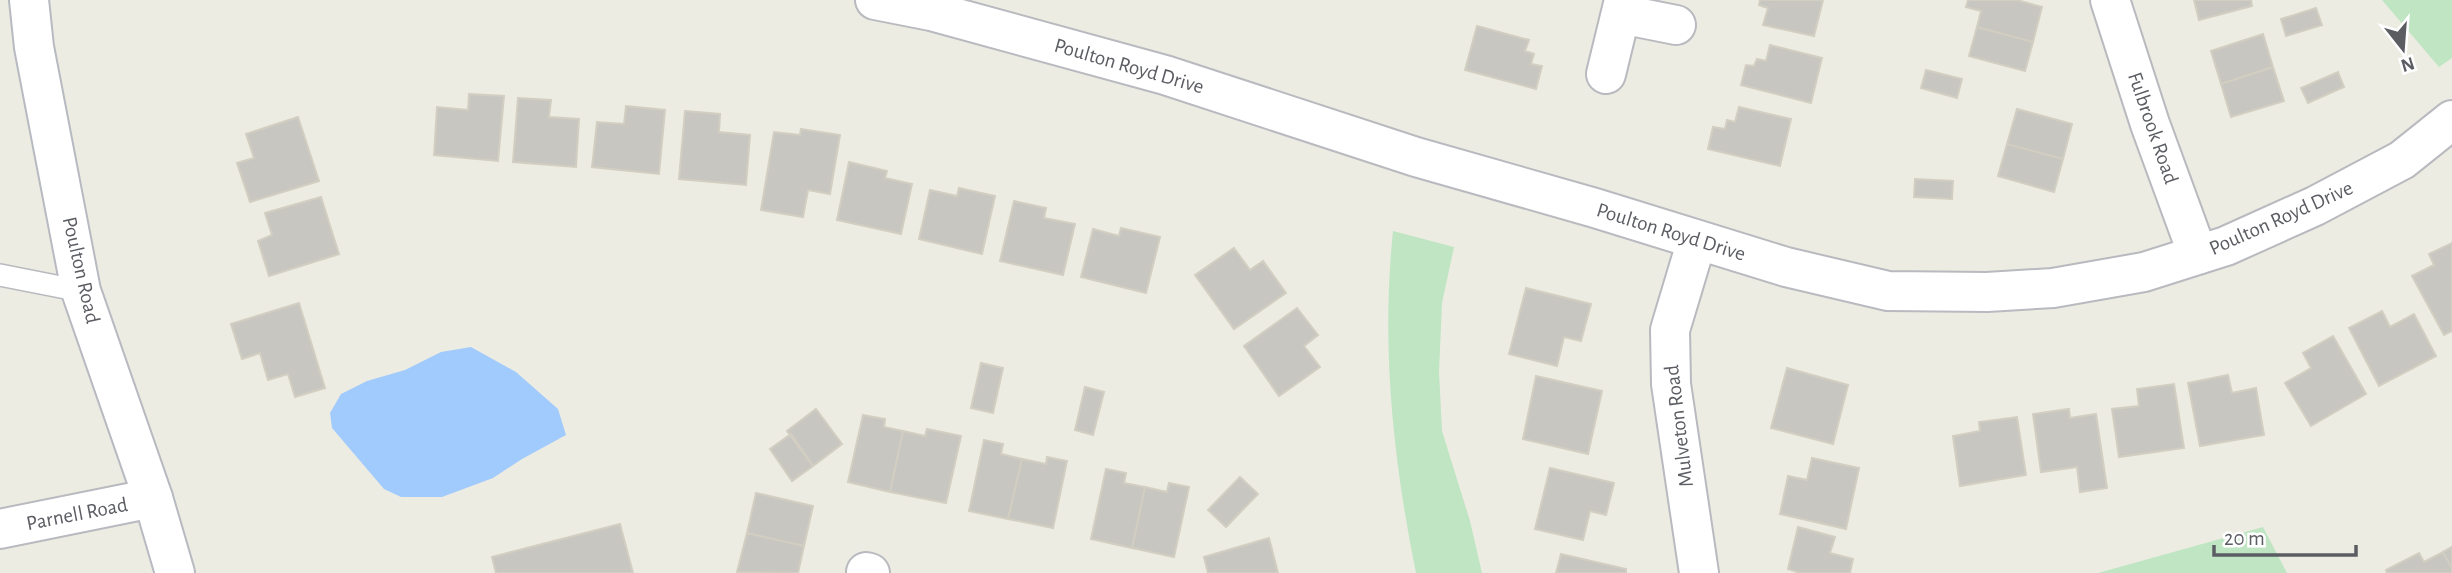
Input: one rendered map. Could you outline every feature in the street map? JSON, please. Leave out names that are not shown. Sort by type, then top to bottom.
[{"type":"street","name":"Poulton Road","points":[[29,0],[34,47],[82,291],[153,498],[175,573]]},
{"type":"street","name":"Poulton Royd Drive","points":[[875,0],[931,11],[1165,75],[1416,157],[1786,267],[1888,291],[1987,292],[2053,288],[2144,272],[2226,246],[2347,189],[2402,160],[2452,120]]},
{"type":"street","name":"Fulbrook Road","points":[[2110,0],[2150,124],[2198,255]]},
{"type":"street","points":[[1606,74],[1622,7],[1676,25]]},
{"type":"street","name":"Mulveton Road","points":[[1697,240],[1670,330],[1670,343],[1671,384],[1699,573]]},
{"type":"street","name":"Parnell Road","points":[[0,529],[153,498]]},
{"type":"lane","points":[[0,275],[82,291]]},
{"type":"green space","points":[[2382,0],[2452,0],[2452,58],[2439,67]]},
{"type":"green space","points":[[1393,231],[1454,247],[1442,303],[1439,372],[1442,431],[1470,521],[1482,573],[1416,573],[1401,488],[1391,403],[1388,317]]},
{"type":"green space","points":[[2263,527],[2287,573],[2098,573]]},
{"type":"water","points":[[471,347],[516,372],[558,409],[566,435],[493,478],[442,497],[401,497],[384,489],[332,428],[330,413],[341,394],[367,381],[405,370],[441,352]]},
{"type":"building","points":[[1760,0],[1823,0],[1814,36],[1763,25],[1768,8],[1759,5]]},
{"type":"building","points":[[1968,0],[2017,0],[2042,7],[2033,42],[1977,27],[1981,11],[1966,7]]},
{"type":"building","points":[[2194,0],[2251,0],[2252,6],[2199,20]]},
{"type":"building","points":[[2316,8],[2322,25],[2286,36],[2281,19]]},
{"type":"building","points":[[1477,26],[1529,40],[1525,51],[1534,54],[1531,64],[1542,66],[1536,89],[1465,70]]},
{"type":"building","points":[[1977,27],[2033,42],[2025,71],[1969,56]]},
{"type":"building","points":[[2263,34],[2273,67],[2221,84],[2211,51]]},
{"type":"building","points":[[1770,45],[1822,58],[1811,103],[1741,85],[1746,65],[1754,66],[1757,59],[1766,61]]},
{"type":"building","points":[[2273,67],[2284,101],[2231,117],[2221,84]]},
{"type":"building","points":[[1926,70],[1962,79],[1957,98],[1921,88]]},
{"type":"building","points":[[2338,72],[2344,87],[2308,103],[2301,88]]},
{"type":"building","points":[[469,94],[504,96],[498,161],[434,155],[437,107],[468,110]]},
{"type":"building","points":[[518,98],[551,100],[549,117],[579,119],[576,167],[513,162]]},
{"type":"building","points":[[626,106],[665,110],[659,174],[592,167],[597,122],[624,124]]},
{"type":"building","points":[[1739,107],[1791,119],[1780,166],[1708,149],[1713,127],[1725,129],[1727,120],[1735,122]]},
{"type":"building","points":[[2017,109],[2072,124],[2063,159],[2007,144]]},
{"type":"building","points":[[685,111],[720,114],[719,132],[750,135],[746,185],[679,179]]},
{"type":"building","points":[[298,117],[319,181],[250,202],[237,163],[254,158],[246,134]]},
{"type":"building","points":[[801,129],[840,135],[830,194],[808,190],[803,217],[761,210],[774,132],[800,135]]},
{"type":"building","points":[[2007,144],[2063,159],[2054,192],[1998,176]]},
{"type":"building","points":[[849,162],[887,171],[885,178],[912,184],[901,234],[837,220]]},
{"type":"building","points":[[1915,179],[1953,181],[1952,199],[1914,197]]},
{"type":"building","points":[[959,188],[995,196],[982,254],[919,239],[930,190],[957,196]]},
{"type":"building","points":[[321,197],[339,254],[269,276],[258,241],[272,235],[265,213]]},
{"type":"building","points":[[1014,201],[1046,208],[1044,218],[1075,224],[1063,275],[1000,261]]},
{"type":"building","points":[[1121,228],[1160,237],[1146,293],[1081,277],[1093,229],[1119,236]]},
{"type":"building","points":[[2452,243],[2452,331],[2444,335],[2412,276],[2434,265],[2429,254]]},
{"type":"building","points":[[1234,248],[1250,270],[1263,261],[1286,293],[1234,329],[1195,275]]},
{"type":"building","points":[[1526,288],[1591,304],[1581,341],[1564,337],[1557,366],[1509,354]]},
{"type":"building","points":[[299,303],[325,388],[295,397],[288,374],[268,380],[260,353],[242,359],[231,324]]},
{"type":"building","points":[[1297,308],[1318,335],[1304,346],[1320,367],[1279,396],[1244,346]]},
{"type":"building","points":[[2382,311],[2390,327],[2414,314],[2436,356],[2379,386],[2349,328]]},
{"type":"building","points":[[2333,336],[2366,394],[2311,426],[2285,383],[2311,368],[2303,353]]},
{"type":"building","points":[[981,363],[1003,368],[993,413],[971,408]]},
{"type":"building","points":[[1787,368],[1848,385],[1833,444],[1771,428]]},
{"type":"building","points":[[2228,375],[2232,393],[2256,388],[2264,435],[2200,446],[2188,383]]},
{"type":"building","points":[[1536,376],[1602,391],[1588,454],[1523,439]]},
{"type":"building","points":[[2174,384],[2184,448],[2119,457],[2112,409],[2139,406],[2137,389]]},
{"type":"building","points":[[1085,387],[1104,392],[1093,435],[1075,430]]},
{"type":"building","points":[[816,409],[842,444],[813,466],[787,431]]},
{"type":"building","points":[[2069,409],[2070,418],[2096,414],[2107,488],[2080,492],[2077,467],[2041,472],[2033,414]]},
{"type":"building","points":[[863,415],[885,419],[884,427],[903,431],[890,492],[848,482]]},
{"type":"building","points":[[2017,417],[2026,475],[1960,486],[1953,436],[1980,431],[1979,422]]},
{"type":"building","points":[[927,429],[961,436],[946,503],[890,492],[903,431],[925,436]]},
{"type":"building","points":[[791,434],[813,466],[792,481],[770,449]]},
{"type":"building","points":[[984,440],[1003,444],[1001,454],[1022,459],[1008,519],[969,511]]},
{"type":"building","points":[[1047,457],[1067,461],[1053,528],[1008,519],[1022,459],[1046,464]]},
{"type":"building","points":[[1812,458],[1859,468],[1846,529],[1780,514],[1788,476],[1807,480]]},
{"type":"building","points":[[1550,468],[1614,483],[1606,515],[1590,511],[1583,540],[1535,529]]},
{"type":"building","points":[[1106,469],[1126,473],[1124,483],[1145,487],[1132,548],[1091,539]]},
{"type":"building","points":[[1240,477],[1258,494],[1226,527],[1208,510]]},
{"type":"building","points":[[1169,483],[1189,487],[1174,557],[1132,548],[1145,487],[1167,492]]},
{"type":"building","points":[[756,493],[813,506],[804,546],[747,533]]},
{"type":"building","points":[[620,524],[633,573],[496,573],[492,557]]},
{"type":"building","points":[[1798,527],[1835,537],[1830,553],[1853,559],[1850,573],[1800,573],[1788,569]]},
{"type":"building","points":[[747,533],[804,546],[798,573],[737,572]]},
{"type":"building","points":[[1269,538],[1278,573],[1208,573],[1204,557]]},
{"type":"building","points":[[2452,547],[2452,568],[2443,552]]},
{"type":"building","points":[[2443,552],[2452,573],[2387,573],[2386,570],[2419,553],[2424,562]]},
{"type":"building","points":[[1561,554],[1626,569],[1626,573],[1556,573]]}]
